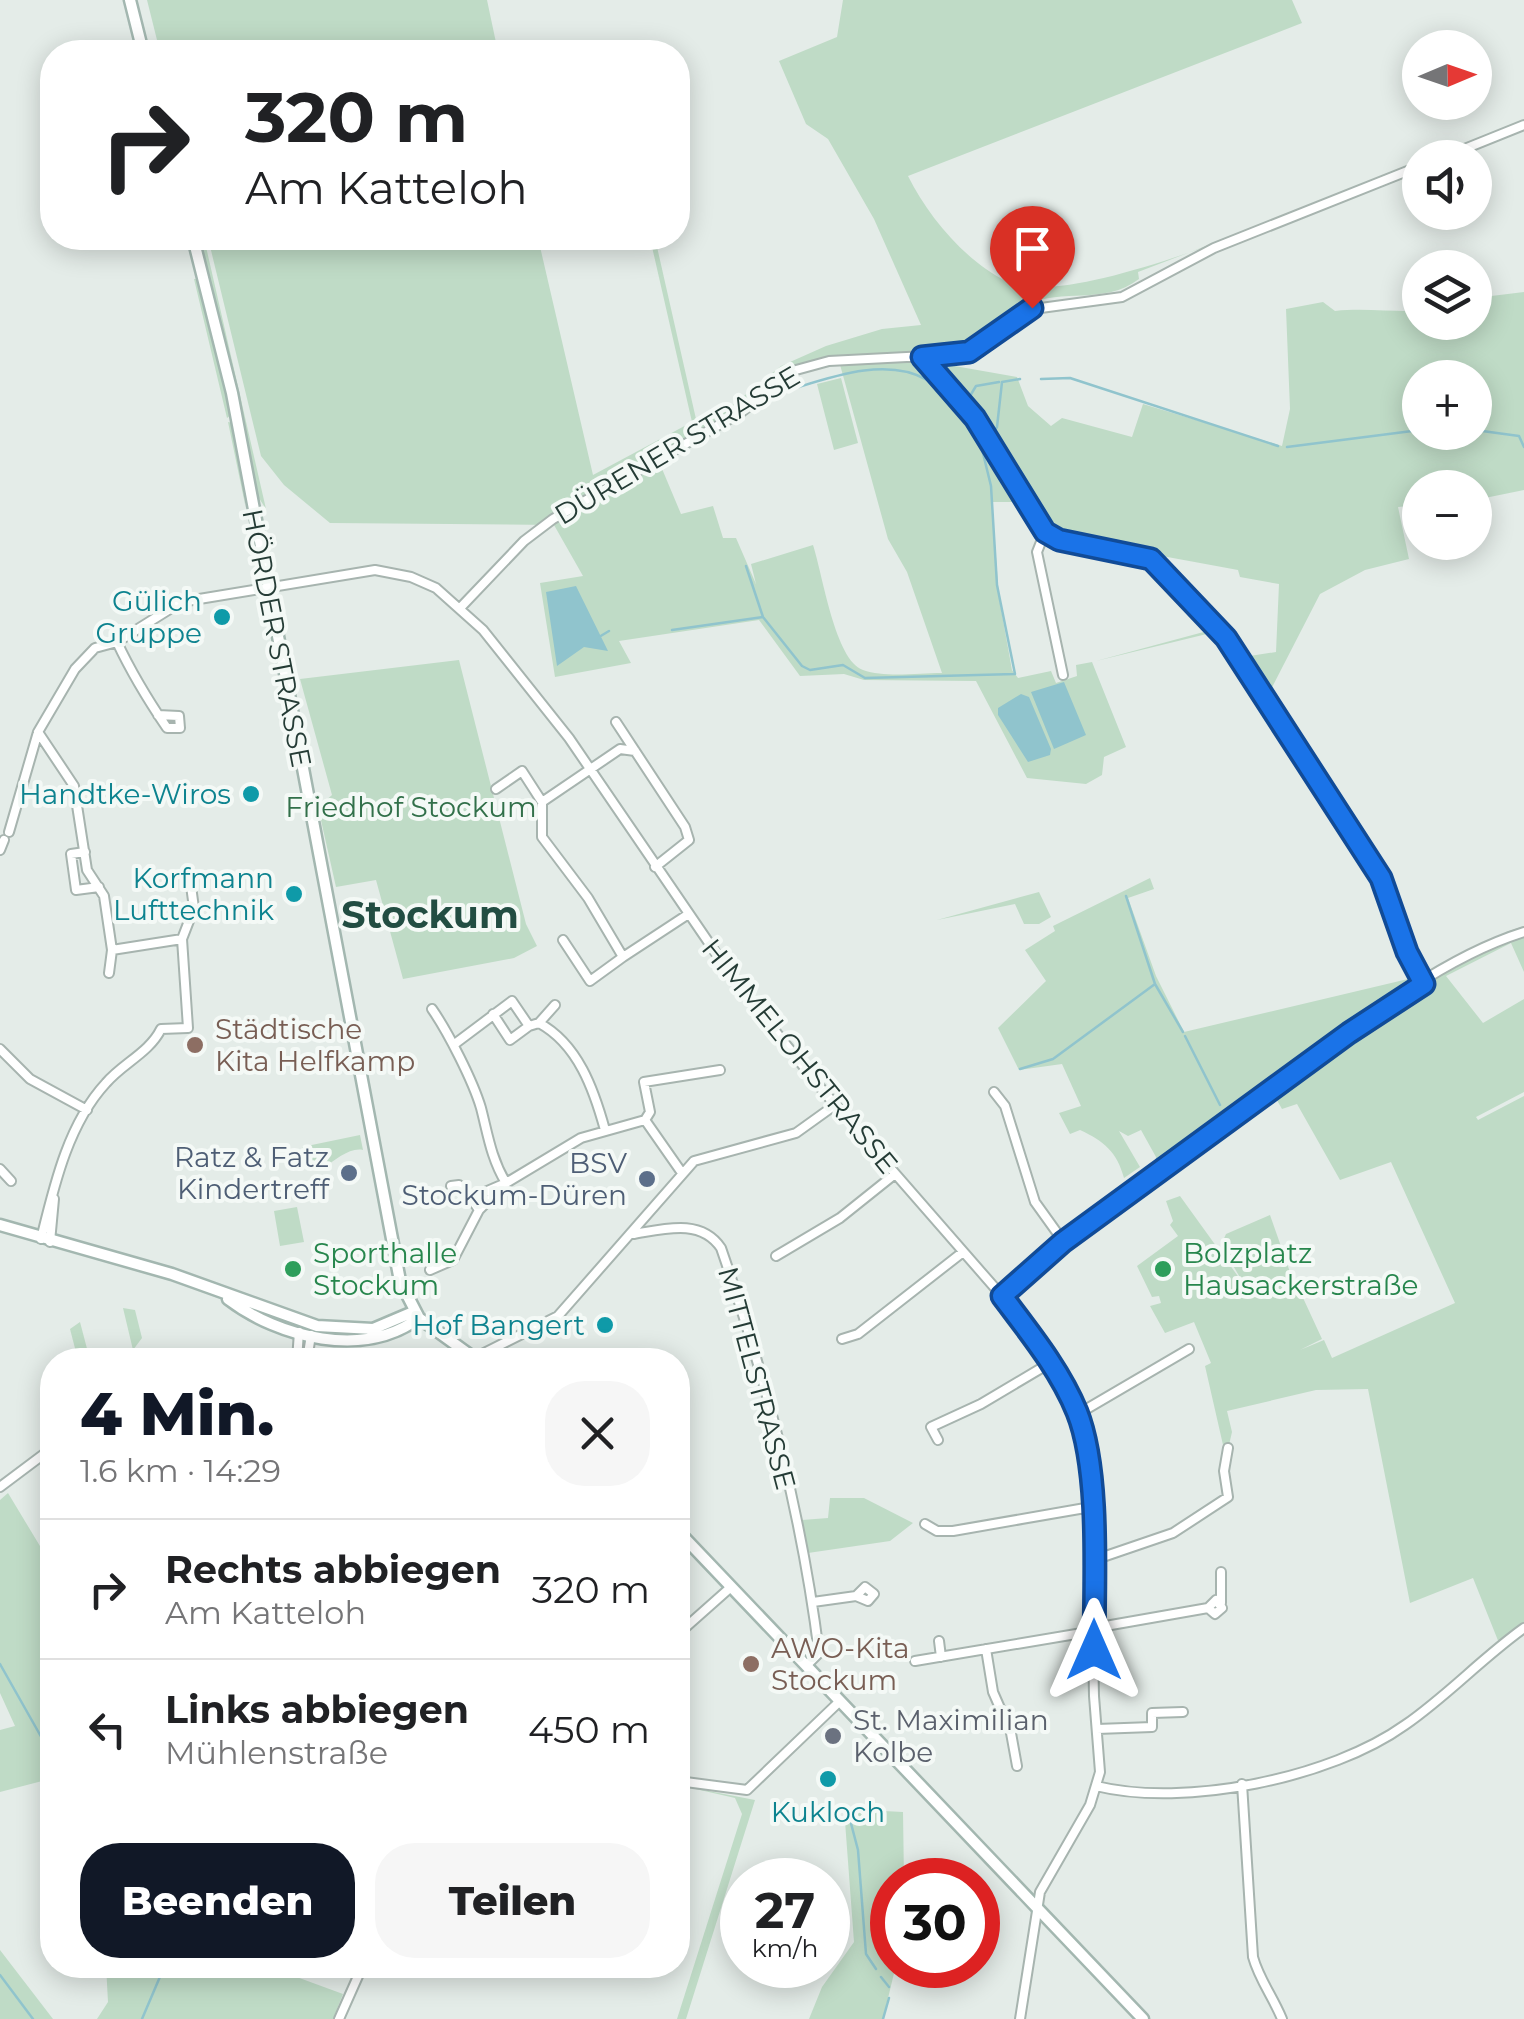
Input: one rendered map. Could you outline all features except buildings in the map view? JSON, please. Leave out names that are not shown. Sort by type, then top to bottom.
[{"type":"main road","points":[[130,0],[140,40]]},
{"type":"main road","name":"HÖRDER STRASSE","points":[[195,250],[232,393],[383,1203],[400,1282],[416,1315]]},
{"type":"main road","points":[[0,1225],[172,1274],[306,1330],[367,1340],[416,1315],[461,1348]]},
{"type":"main road","points":[[690,1543],[1143,2019]]},
{"type":"street","points":[[1487,140],[1524,125]]},
{"type":"street","name":"DÜRENER STRASSE","points":[[462,606],[553,519],[740,413],[796,370],[829,361],[969,352],[1032,308],[1122,298],[1214,248],[1402,173]]},
{"type":"street","points":[[922,357],[988,438],[1045,532],[1059,540],[1151,559],[1226,638],[1381,878],[1407,952],[1424,984]]},
{"type":"street","points":[[1045,532],[1037,552],[1063,675]]},
{"type":"street","name":"HIMMELOHSTRASSE","points":[[4,841],[38,732],[75,669],[95,648],[117,642],[181,602],[375,570],[422,582],[462,606],[536,694],[687,915],[835,1105],[1002,1296],[1050,1364],[1078,1414],[1094,1560],[1100,1772],[1046,1878],[1020,2019]]},
{"type":"street","points":[[117,642],[124,661],[158,715]]},
{"type":"street","points":[[616,722],[684,826],[689,840],[655,867]]},
{"type":"street","points":[[38,732],[74,786],[87,870],[99,887],[112,950],[109,973]]},
{"type":"street","points":[[542,802],[620,749],[634,750]]},
{"type":"street","points":[[31,761],[55,756]]},
{"type":"street","points":[[496,789],[533,762]]},
{"type":"street","points":[[522,771],[542,802],[542,837],[588,898],[623,958]]},
{"type":"street","points":[[84,852],[71,854],[76,890],[99,887]]},
{"type":"street","points":[[73,872],[87,870]]},
{"type":"street","points":[[46,1240],[65,1154],[86,1110],[104,1084],[146,1050],[161,1029],[188,1028],[182,939],[194,908],[192,886]]},
{"type":"street","points":[[563,940],[590,981],[687,915]]},
{"type":"street","points":[[1002,1296],[1063,1242],[1349,1033],[1478,950],[1524,932]]},
{"type":"street","points":[[112,950],[182,939]]},
{"type":"street","points":[[609,968],[618,980]]},
{"type":"street","points":[[456,1043],[512,1000],[534,1024],[553,1031],[593,1086],[605,1130]]},
{"type":"street","points":[[494,1014],[510,1040],[556,1004]]},
{"type":"street","points":[[432,1009],[456,1043],[455,1056],[480,1103],[491,1158],[506,1183]]},
{"type":"street","points":[[0,1049],[3,1061],[86,1110]]},
{"type":"street","points":[[471,1198],[506,1183],[550,1154],[605,1130],[645,1120],[650,1112],[644,1082],[720,1070]]},
{"type":"street","points":[[994,1092],[1004,1106],[1035,1202],[1063,1242]]},
{"type":"street","points":[[497,1348],[558,1316],[634,1234],[682,1172],[705,1155],[796,1133],[835,1105]]},
{"type":"street","points":[[645,1120],[682,1172]]},
{"type":"street","points":[[0,1169],[10,1181]]},
{"type":"street","points":[[776,1256],[840,1218],[895,1174]]},
{"type":"street","points":[[430,1270],[453,1260],[479,1210],[506,1183]]},
{"type":"street","points":[[451,1186],[459,1185],[479,1210]]},
{"type":"street","name":"MITTELSTRASSE","points":[[634,1234],[694,1229],[712,1236],[721,1248],[770,1416],[812,1602],[819,1653],[807,1665]]},
{"type":"street","points":[[842,1339],[858,1334],[964,1252]]},
{"type":"street","points":[[301,1348],[306,1330]]},
{"type":"street","points":[[306,1330],[307,1348]]},
{"type":"street","points":[[1078,1414],[1189,1349]]},
{"type":"street","points":[[938,1440],[931,1427],[982,1404],[1050,1364]]},
{"type":"street","points":[[1094,1560],[1173,1532],[1228,1497],[1224,1471],[1228,1448]]},
{"type":"street","points":[[0,1487],[40,1457]]},
{"type":"street","points":[[926,1524],[937,1531],[953,1531],[1090,1507]]},
{"type":"street","points":[[915,1661],[1208,1608],[1218,1614],[1220,1572]]},
{"type":"street","points":[[690,1623],[731,1586]]},
{"type":"street","points":[[812,1602],[856,1596]]},
{"type":"street","points":[[1096,1786],[1151,1794],[1242,1784],[1298,1772],[1380,1741],[1406,1725],[1524,1628]]},
{"type":"street","points":[[939,1641],[941,1656]]},
{"type":"street","points":[[986,1649],[993,1692],[1009,1728],[1018,1766]]},
{"type":"street","points":[[690,1783],[746,1790],[840,1702]]},
{"type":"street","points":[[1098,1728],[1152,1726],[1152,1713],[1183,1712]]},
{"type":"street","points":[[1242,1784],[1253,1956],[1258,1977],[1269,1989],[1282,2019]]},
{"type":"street","points":[[340,2019],[357,1978]]},
{"type":"green space","points":[[147,0],[487,0],[495,40],[157,40]]},
{"type":"green space","points":[[843,0],[1292,0],[1302,23],[908,176],[949,236],[1006,281],[1040,287],[1089,281],[1197,250],[1138,272],[1139,279],[1111,292],[1055,297],[1027,305],[974,341],[933,353],[932,362],[1017,377],[1028,406],[1051,426],[1062,418],[1132,437],[1143,404],[1282,446],[1290,409],[1286,309],[1323,302],[1335,311],[1402,311],[1402,340],[1492,340],[1492,296],[1524,292],[1524,490],[1492,497],[1492,470],[1402,470],[1402,507],[1398,507],[1405,560],[1365,570],[1320,594],[1267,697],[1382,871],[1422,970],[1440,976],[1509,939],[1506,932],[1524,926],[1524,972],[1511,943],[1446,976],[1483,1023],[1524,999],[1524,1092],[1476,1117],[1478,1120],[1524,1096],[1524,1623],[1499,1643],[1473,1578],[1410,1603],[1368,1389],[1316,1390],[1227,1411],[1232,1432],[1226,1458],[1205,1366],[1211,1363],[1194,1322],[1165,1333],[1150,1306],[1161,1303],[1159,1296],[1152,1297],[1137,1266],[1178,1236],[1170,1225],[1173,1221],[1166,1201],[1180,1196],[1245,1286],[1221,1245],[1226,1234],[1270,1215],[1290,1272],[1286,1274],[1292,1274],[1322,1339],[1300,1350],[1324,1340],[1332,1358],[1455,1303],[1391,1162],[1340,1180],[1297,1104],[1282,1109],[1274,1095],[1224,1122],[1155,1171],[1156,1157],[1141,1130],[1128,1136],[1119,1131],[1140,1167],[1124,1178],[1118,1161],[1103,1143],[1080,1130],[1070,1134],[1059,1113],[1081,1106],[1062,1064],[1019,1070],[998,1028],[1046,981],[1025,950],[1055,931],[1053,926],[1150,878],[1154,889],[1128,898],[1156,976],[1184,1032],[1408,979],[1396,924],[1380,885],[1220,639],[1237,658],[1276,652],[1279,584],[1240,577],[1238,570],[1059,537],[1045,530],[1031,502],[992,502],[999,598],[1012,670],[1018,678],[1051,671],[1056,683],[1077,676],[1076,665],[1092,662],[1126,747],[1104,757],[1102,775],[1086,784],[1027,778],[976,681],[864,680],[844,674],[800,676],[759,620],[619,641],[631,663],[555,677],[540,583],[583,576],[554,525],[330,523],[284,485],[261,456],[211,250],[541,250],[593,475],[692,422],[653,250],[658,250],[696,419],[734,404],[781,366],[826,346],[882,329],[921,325],[874,219],[828,139],[806,124],[779,61],[837,37]],"holes":[[[839,361],[888,539],[907,572],[942,673],[881,674],[863,670],[853,663],[838,634],[813,545],[751,564],[756,584],[736,538],[723,538],[713,506],[681,514],[660,464],[703,440],[786,372],[810,363]]]},
{"type":"green space","points":[[1402,168],[1402,177],[1373,189],[1371,183],[1298,211]]},
{"type":"green space","points":[[200,250],[207,250],[266,509],[255,492],[229,358]]},
{"type":"green space","points":[[194,279],[199,279],[231,415],[227,418]]},
{"type":"green space","points":[[841,378],[858,443],[834,450],[817,384]]},
{"type":"green space","points":[[228,422],[233,423],[246,509]]},
{"type":"green space","points":[[1156,570],[1213,632],[1096,661],[1211,630]]},
{"type":"green space","name":"Friedhof Stockum","points":[[459,660],[526,924],[537,946],[514,958],[403,979],[376,880],[336,887],[318,807],[332,795],[300,679]]},
{"type":"green space","points":[[1039,892],[1051,917],[1039,924],[1024,924],[1015,904],[937,920]]},
{"type":"green space","points":[[360,1135],[363,1150],[348,1152],[322,1170],[304,1156],[302,1147]]},
{"type":"green space","points":[[297,1207],[304,1242],[280,1246],[274,1211]]},
{"type":"green space","points":[[123,1308],[135,1310],[142,1338],[133,1348]]},
{"type":"green space","points":[[80,1322],[87,1348],[75,1348],[70,1329]]},
{"type":"green space","points":[[8,1493],[40,1546],[40,1782],[0,1792],[0,1730],[15,1726],[0,1693],[0,1500]]},
{"type":"green space","points":[[830,1498],[864,1498],[913,1523],[890,1541],[808,1553],[802,1520],[828,1518]]},
{"type":"green space","points":[[690,1787],[755,1800],[737,1858],[728,1858],[742,1814],[735,1798]]},
{"type":"green space","points":[[844,1808],[855,1814],[864,1810],[903,1812],[904,1858],[870,1858],[870,1988],[890,1988],[883,2019],[809,2019],[822,1988],[850,1988],[850,1948],[854,1942]]},
{"type":"green space","points":[[720,1883],[720,1911],[686,2019],[677,2019]]},
{"type":"green space","points":[[0,1950],[53,2019],[0,2019]]},
{"type":"green space","points":[[107,1978],[299,1978],[343,1994],[333,2019],[97,2019],[108,2002]]},
{"type":"water","points":[[576,586],[608,651],[584,647],[557,666],[546,592]]},
{"type":"water","points":[[1064,682],[1086,735],[1054,749],[1031,692]]},
{"type":"water","points":[[1021,694],[1029,697],[1051,749],[1050,755],[1028,762],[998,715],[998,708]]},
{"type":"waterway","points":[[791,382],[799,387],[863,371],[896,370],[927,380],[957,405]]},
{"type":"waterway","points":[[1041,379],[1070,378],[1278,446]]},
{"type":"waterway","points":[[991,436],[997,427],[1002,382],[1020,379]]},
{"type":"waterway","points":[[967,401],[976,386],[999,382]]},
{"type":"waterway","points":[[1287,447],[1402,432]]},
{"type":"waterway","points":[[1492,432],[1519,436],[1524,447]]},
{"type":"waterway","points":[[746,566],[763,617],[802,666],[810,670],[843,665],[865,678],[1015,674],[997,585],[991,486],[980,441],[985,439]]},
{"type":"waterway","points":[[672,630],[763,617]]},
{"type":"waterway","points":[[599,637],[609,631]]},
{"type":"waterway","points":[[1126,896],[1155,984],[1183,1032]]},
{"type":"waterway","points":[[1020,1069],[1053,1059],[1155,984]]},
{"type":"waterway","points":[[1185,1036],[1220,1105]]},
{"type":"waterway","points":[[1223,1111],[1223,1122]]},
{"type":"waterway","points":[[0,1664],[40,1735]]},
{"type":"waterway","points":[[848,1812],[858,1850],[866,1954],[870,1960]]},
{"type":"waterway","points":[[0,1975],[33,2019]]},
{"type":"waterway","points":[[142,2019],[159,1978]]},
{"type":"waterway","points":[[883,2019],[889,1998]]},
{"type":"place","name":"Gülich Gruppe","points":[[222,617]]},
{"type":"place","name":"Handtke-Wiros","points":[[251,794]]},
{"type":"place","name":"Korfmann Lufttechnik","points":[[294,894]]},
{"type":"place","name":"Städtische Kita Helfkamp","points":[[195,1045]]},
{"type":"place","name":"Ratz & Fatz Kindertreff","points":[[349,1173]]},
{"type":"place","name":"BSV Stockum-Düren","points":[[647,1179]]},
{"type":"place","name":"Sporthalle Stockum","points":[[293,1269]]},
{"type":"place","name":"Bolzplatz Hausackerstraße","points":[[1163,1269]]},
{"type":"place","name":"Hof Bangert","points":[[605,1325]]},
{"type":"place","name":"AWO-Kita Stockum","points":[[751,1664]]},
{"type":"place","name":"St. Maximilian Kolbe","points":[[833,1736]]},
{"type":"place","name":"Kukloch","points":[[828,1779]]},
{"type":"district","name":"Stockum","points":[[430,914]]},
{"type":"route","points":[[1032,308],[969,352],[953,357],[922,357],[975,418],[1045,532],[1059,540],[1151,559],[1226,638],[1381,878],[1407,952],[1424,984],[1375,1014],[1200,1146],[1063,1242],[1002,1296],[1050,1364],[1078,1414],[1090,1494],[1094,1650]]}]
